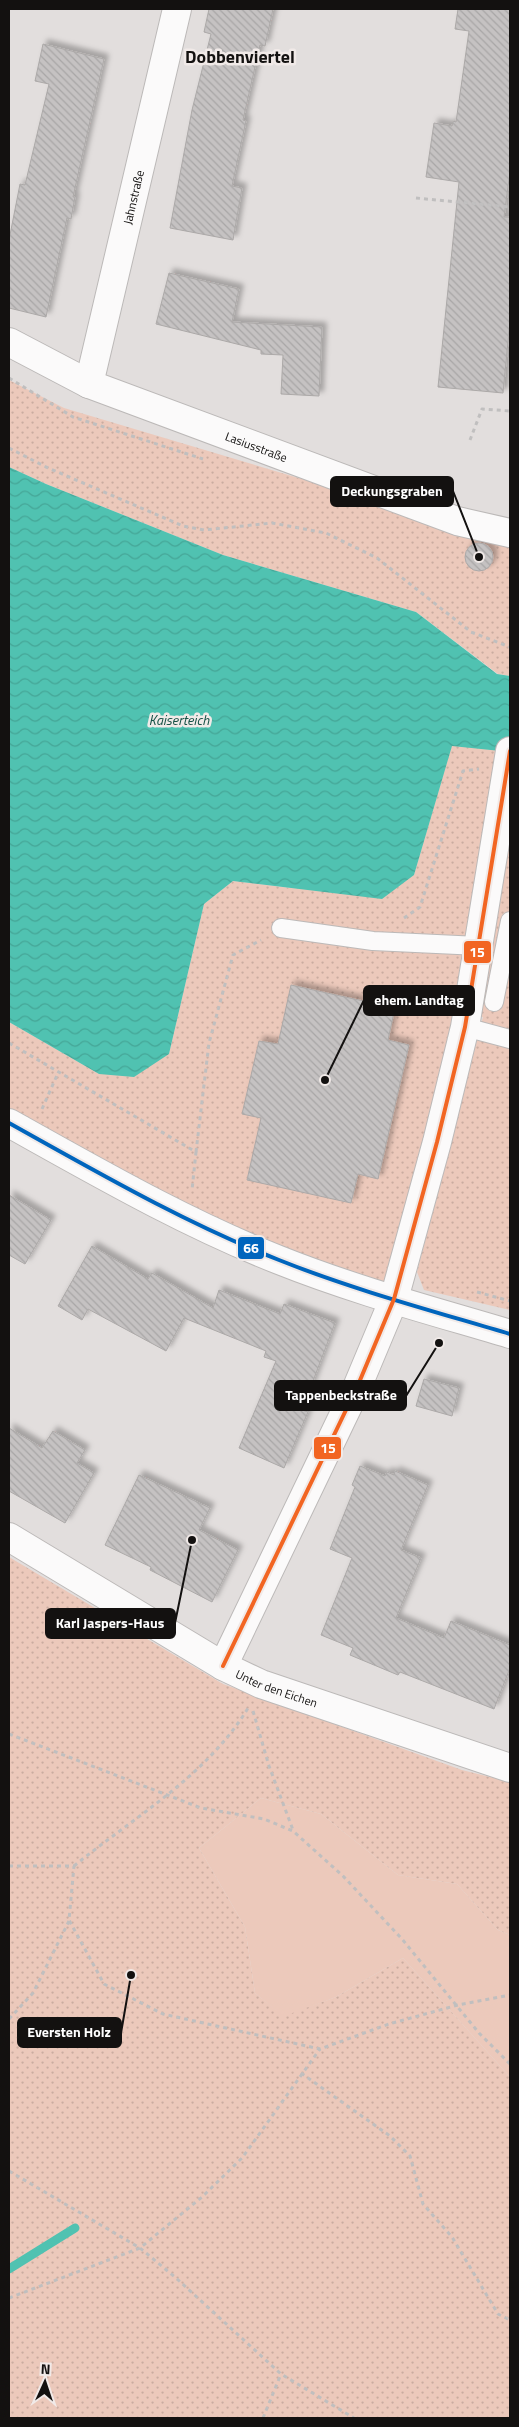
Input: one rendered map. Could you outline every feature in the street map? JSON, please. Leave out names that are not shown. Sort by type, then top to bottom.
[{"type":"street","name":"Jahnstraße","points":[[89,384],[177,9]]},
{"type":"street","name":"Lasiusstraße","points":[[9,342],[89,384],[457,521],[510,533]]},
{"type":"street","points":[[223,1666],[358,1385],[394,1299],[437,1142],[465,1027],[479,946],[505,826],[510,758]]},
{"type":"street","points":[[19,1128],[114,1182],[189,1220],[279,1260],[394,1299],[510,1334]]},
{"type":"street","name":"Unter den Eichen","points":[[9,1537],[223,1666],[261,1684],[510,1768]]},
{"type":"lane","points":[[494,1002],[510,921]]},
{"type":"lane","points":[[281,928],[373,941],[479,946]]},
{"type":"lane","points":[[465,1027],[510,1038]]},
{"type":"path","points":[[416,198],[510,207]]},
{"type":"path","points":[[470,440],[482,409],[510,411]]},
{"type":"path","points":[[9,448],[46,467],[183,526],[204,530],[272,523],[326,533],[377,558],[471,632],[510,647]]},
{"type":"path","points":[[373,941],[420,907],[463,771],[510,758]]},
{"type":"path","points":[[183,1190],[192,1195],[209,1043],[233,955],[281,928]]},
{"type":"path","points":[[9,1043],[196,1152]]},
{"type":"path","points":[[19,1128],[41,1109],[58,1073]]},
{"type":"path","points":[[33,1105],[50,1114]]},
{"type":"path","points":[[9,1866],[74,1866],[114,1834],[169,1795],[211,1754],[240,1722],[250,1704],[269,1766],[293,1831]]},
{"type":"path","points":[[9,1734],[201,1808],[264,1819],[293,1831],[350,1883],[402,1939],[480,2033],[510,2064]]},
{"type":"path","points":[[9,2019],[33,1994],[69,1920],[74,1866]]},
{"type":"path","points":[[69,1920],[104,1984],[163,2014],[320,2049]]},
{"type":"path","points":[[9,2298],[140,2248],[202,2197],[242,2158],[320,2049],[389,2024],[458,2005],[510,1995]]},
{"type":"path","points":[[301,2073],[390,2136],[410,2156],[423,2204],[452,2238],[498,2314],[510,2320]]},
{"type":"path","points":[[9,2171],[140,2248],[176,2278],[281,2374],[354,2418]]},
{"type":"path","points":[[263,2418],[281,2374]]},
{"type":"shaded area","points":[[9,380],[64,408],[510,541],[510,676],[498,674],[416,612],[223,555],[46,484],[9,467]]},
{"type":"shaded area","points":[[452,745],[510,752],[510,1310],[424,1290],[417,1272],[483,1017],[467,1016],[394,1299],[279,1260],[9,1123],[9,1022],[99,1074],[169,1054],[204,904],[233,881],[291,888],[414,875]]},
{"type":"shaded area","points":[[9,1557],[223,1684],[462,1770],[510,1782],[510,1935],[498,1930],[457,1884],[398,1875],[321,1814],[261,1798],[199,1848],[245,1927],[255,1993],[284,2016],[336,1997],[403,1958],[510,2077],[510,2418],[9,2418]]},
{"type":"shaded area","points":[[261,1798],[321,1814],[398,1875],[457,1884],[498,1930],[510,1935],[510,2077],[403,1958],[336,1997],[284,2017],[255,1993],[245,1927],[199,1848]]},
{"type":"water","name":"Kaiserteich","points":[[9,467],[46,484],[223,555],[416,612],[497,674],[510,676],[510,752],[452,746],[414,875],[382,899],[233,881],[204,904],[169,1054],[134,1077],[99,1074],[9,1022]]},
{"type":"building","points":[[209,9],[273,9],[265,46],[260,45],[243,120],[246,121],[232,186],[242,188],[233,240],[170,228],[192,110],[211,34],[204,32]]},
{"type":"building","points":[[458,9],[510,9],[510,172],[504,217],[510,217],[510,321],[503,393],[438,387],[459,182],[426,177],[434,123],[452,126],[453,121],[456,122],[469,31],[455,29]]},
{"type":"building","points":[[43,44],[104,59],[73,197],[75,197],[71,219],[67,218],[46,317],[9,308],[9,240],[20,184],[25,185],[49,84],[35,81]]},
{"type":"building","points":[[169,273],[239,289],[232,322],[322,327],[319,396],[281,394],[283,355],[261,354],[261,350],[156,324]]},
{"type":"building","points":[[479,543],[489,547],[493,557],[489,567],[479,571],[469,567],[465,557],[469,547]]},
{"type":"building","points":[[291,985],[395,1008],[388,1040],[409,1045],[378,1179],[358,1174],[351,1203],[247,1180],[261,1118],[242,1114],[259,1041],[278,1044]]},
{"type":"building","points":[[9,1195],[51,1220],[25,1264],[9,1255]]},
{"type":"building","points":[[92,1246],[148,1279],[152,1273],[213,1308],[219,1290],[280,1314],[284,1304],[335,1323],[302,1410],[308,1412],[284,1468],[239,1448],[276,1361],[264,1357],[266,1351],[184,1318],[166,1351],[88,1309],[82,1320],[58,1306]]},
{"type":"building","points":[[424,1379],[459,1388],[452,1416],[416,1406]]},
{"type":"building","points":[[9,1428],[42,1448],[53,1431],[85,1450],[77,1463],[94,1473],[65,1523],[9,1491]]},
{"type":"building","points":[[360,1466],[385,1476],[387,1472],[394,1475],[395,1471],[428,1485],[401,1550],[421,1558],[396,1618],[444,1638],[451,1621],[510,1645],[510,1668],[494,1709],[400,1672],[398,1675],[350,1655],[353,1648],[321,1635],[352,1558],[330,1549],[355,1487],[352,1485]]},
{"type":"building","points":[[139,1475],[210,1508],[199,1530],[238,1550],[212,1602],[150,1570],[151,1567],[105,1545]]},
{"type":"waterway","points":[[9,2269],[75,2228]]},
{"type":"transit line","name":"15","points":[[223,1666],[358,1385],[394,1299],[437,1142],[465,1027],[510,751]]},
{"type":"transit line","name":"66","points":[[9,1123],[142,1196],[244,1246],[336,1281],[510,1334]]},
{"type":"place","name":"Deckungsgraben","points":[[479,557]]},
{"type":"place","name":"ehem. Landtag","points":[[325,1080]]},
{"type":"place","name":"Tappenbeckstraße","points":[[439,1343]]},
{"type":"place","name":"Karl Jaspers-Haus","points":[[192,1540]]},
{"type":"place","name":"Eversten Holz","points":[[131,1975]]},
{"type":"district","name":"Dobbenviertel","points":[[240,56]]}]
